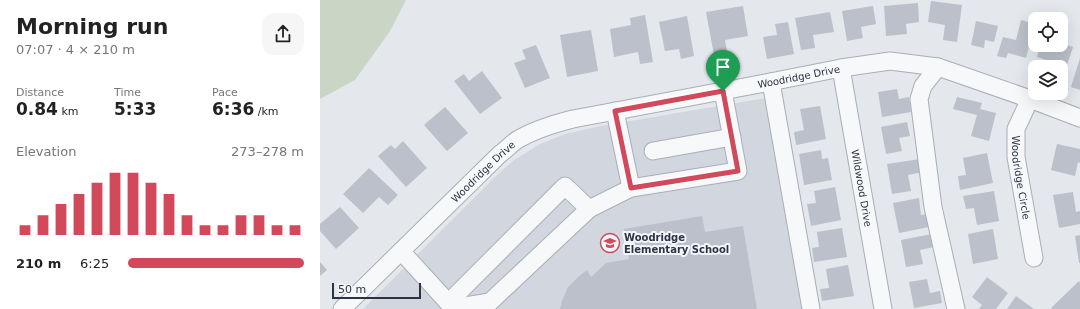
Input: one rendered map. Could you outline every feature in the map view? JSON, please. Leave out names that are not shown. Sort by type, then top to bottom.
[{"type":"street","name":"Woodridge Drive","points":[[342,309],[500,154],[532,132],[551,125],[573,119],[841,68],[890,61],[938,67],[1028,98]]},
{"type":"street","points":[[938,67],[923,86],[919,99],[933,207],[956,309]]},
{"type":"street","name":"Wildwood Drive","points":[[841,68],[883,309]]},
{"type":"street","points":[[771,82],[811,309]]},
{"type":"street","points":[[401,251],[453,308],[490,302],[588,209],[631,188],[738,171],[723,91]]},
{"type":"street","name":"Woodridge Circle","points":[[1030,100],[1016,129],[1016,156],[1034,258]]},
{"type":"street","name":"Woodridge Drive","points":[[1033,100],[1080,118]]},
{"type":"street","points":[[615,111],[631,188]]},
{"type":"street","points":[[653,151],[732,137]]},
{"type":"street","points":[[448,303],[565,186],[588,209]]},
{"type":"shaded area","name":"Woodridge Elementary School","points":[[765,98],[803,309],[363,309],[495,177],[514,160],[540,144],[565,134],[601,126]]},
{"type":"green space","points":[[320,0],[406,0],[390,31],[355,80],[320,99]]},
{"type":"building","points":[[931,1],[962,5],[957,42],[943,40],[945,25],[928,22]]},
{"type":"building","points":[[918,3],[919,22],[906,24],[907,34],[886,36],[884,6]]},
{"type":"building","points":[[743,6],[748,36],[725,40],[727,52],[714,55],[706,12]]},
{"type":"building","points":[[873,6],[876,24],[861,27],[863,38],[847,41],[842,11]]},
{"type":"building","points":[[830,12],[834,32],[813,35],[815,48],[801,50],[795,18]]},
{"type":"building","points":[[645,15],[653,62],[640,64],[638,52],[614,57],[610,29],[631,25],[630,18]]},
{"type":"building","points":[[687,16],[694,56],[681,59],[679,49],[665,51],[659,22]]},
{"type":"building","points":[[1021,20],[1028,22],[1028,50],[1026,58],[1008,53],[1006,58],[997,56],[1003,37],[1016,40]]},
{"type":"building","points":[[976,21],[998,26],[994,42],[985,40],[984,48],[971,45]]},
{"type":"building","points":[[788,22],[794,54],[767,59],[763,37],[777,35],[775,24]]},
{"type":"building","points":[[591,30],[598,71],[567,77],[560,35]]},
{"type":"building","points":[[536,45],[550,78],[525,88],[514,63],[526,59],[522,50]]},
{"type":"building","points":[[1068,45],[1073,47],[1068,62],[1068,60],[1047,60],[1037,57],[1038,52],[1068,52]]},
{"type":"building","points":[[1080,58],[1080,90],[1071,87]]},
{"type":"building","points":[[482,71],[502,98],[480,114],[454,81],[464,74],[469,81]]},
{"type":"building","points":[[897,89],[899,99],[909,97],[911,112],[882,117],[878,92]]},
{"type":"building","points":[[957,97],[982,103],[980,109],[996,113],[989,141],[971,136],[977,115],[953,109]]},
{"type":"building","points":[[820,106],[826,139],[796,145],[794,132],[804,130],[800,109]]},
{"type":"building","points":[[445,107],[468,133],[447,151],[424,125]]},
{"type":"building","points":[[907,122],[910,136],[899,138],[902,151],[886,154],[881,127]]},
{"type":"building","points":[[403,141],[427,168],[406,187],[378,156],[391,145],[395,149]]},
{"type":"building","points":[[1057,144],[1080,149],[1080,163],[1078,162],[1075,176],[1051,170]]},
{"type":"building","points":[[821,150],[822,159],[828,158],[832,180],[804,185],[799,154]]},
{"type":"building","points":[[987,153],[993,183],[960,190],[958,176],[966,175],[963,158]]},
{"type":"building","points":[[920,159],[923,172],[908,175],[911,191],[892,194],[887,164]]},
{"type":"building","points":[[369,168],[398,195],[388,205],[379,197],[363,213],[343,194]]},
{"type":"building","points":[[835,187],[841,220],[811,226],[807,204],[816,203],[814,191]]},
{"type":"building","points":[[994,191],[999,221],[977,225],[974,208],[966,209],[963,196]]},
{"type":"building","points":[[1073,192],[1076,212],[1080,211],[1080,224],[1059,228],[1053,195]]},
{"type":"building","points":[[919,198],[921,215],[927,214],[929,227],[899,233],[893,203]]},
{"type":"building","points":[[340,207],[359,228],[336,249],[320,231],[320,224]]},
{"type":"building","points":[[702,216],[705,232],[743,226],[757,309],[560,309],[568,287],[587,270],[591,277],[606,263],[629,259],[624,229]]},
{"type":"building","points":[[842,228],[847,257],[814,262],[812,248],[819,247],[817,232]]},
{"type":"building","points":[[993,229],[998,259],[973,264],[968,234]]},
{"type":"building","points":[[932,234],[934,247],[920,250],[923,264],[906,267],[901,240]]},
{"type":"building","points":[[1080,235],[1080,263],[1079,263],[1075,236]]},
{"type":"building","points":[[320,262],[327,270],[320,276]]},
{"type":"building","points":[[848,265],[854,296],[822,301],[820,289],[829,288],[826,269]]},
{"type":"building","points":[[987,277],[1008,293],[996,309],[979,309],[982,305],[972,297]]},
{"type":"building","points":[[927,279],[930,293],[940,291],[942,303],[914,308],[909,282]]},
{"type":"building","points":[[1079,281],[1080,309],[1051,308]]},
{"type":"building","points":[[1016,296],[1034,309],[1007,309]]},
{"type":"place","name":"Woodridge Elementary School","points":[[610,243]]},
{"type":"route","points":[[723,91],[738,171],[631,188],[615,111],[723,91]]}]
